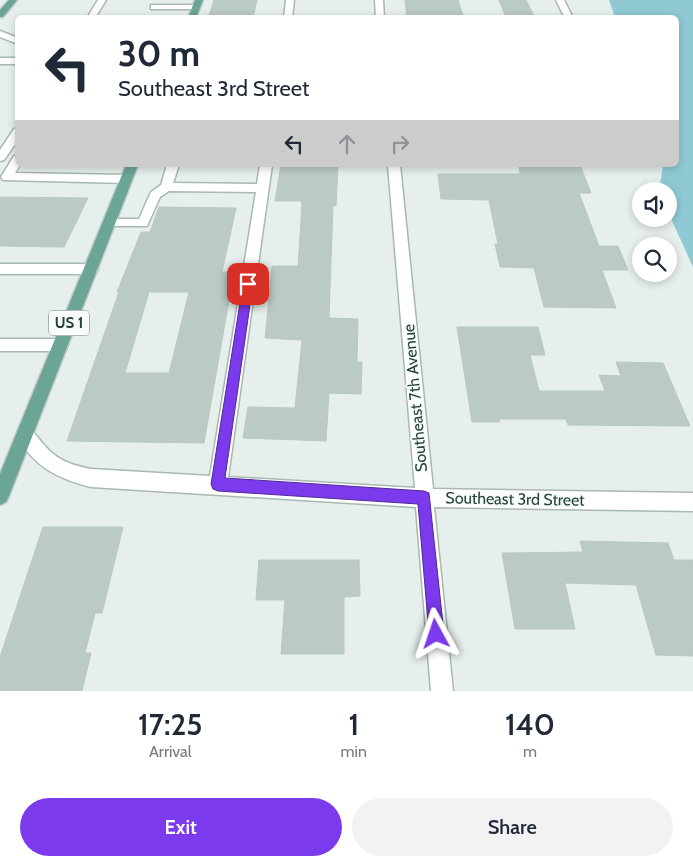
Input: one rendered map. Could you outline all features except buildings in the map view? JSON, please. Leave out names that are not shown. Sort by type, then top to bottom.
[{"type":"main road","points":[[0,15],[13,0]]},
{"type":"main road","name":"US 1","points":[[2,486],[61,345],[129,172]]},
{"type":"street","points":[[93,15],[102,0]]},
{"type":"street","points":[[288,15],[290,0]]},
{"type":"street","points":[[379,0],[380,15]]},
{"type":"street","points":[[560,0],[568,15]]},
{"type":"street","points":[[150,15],[156,4],[197,4]]},
{"type":"street","points":[[0,34],[15,41]]},
{"type":"street","points":[[0,61],[15,62]]},
{"type":"street","points":[[0,158],[15,136]]},
{"type":"street","points":[[15,163],[7,177],[129,172]]},
{"type":"street","points":[[109,222],[143,223],[155,195],[166,187],[172,167]]},
{"type":"street","points":[[218,484],[266,167]]},
{"type":"street","name":"Southeast 7th Avenue","points":[[394,167],[442,691]]},
{"type":"street","points":[[166,187],[262,188]]},
{"type":"street","points":[[0,269],[91,269]]},
{"type":"street","points":[[0,344],[61,345]]},
{"type":"street","name":"Southeast 3rd Street","points":[[25,434],[43,458],[56,468],[91,478],[218,484],[424,498],[693,502]]},
{"type":"water","points":[[609,0],[693,0],[693,267],[675,227],[677,227],[677,182],[660,182],[663,167],[679,167],[679,15],[614,15]]},
{"type":"route","points":[[248,284],[218,484],[424,498],[436,634]]}]
